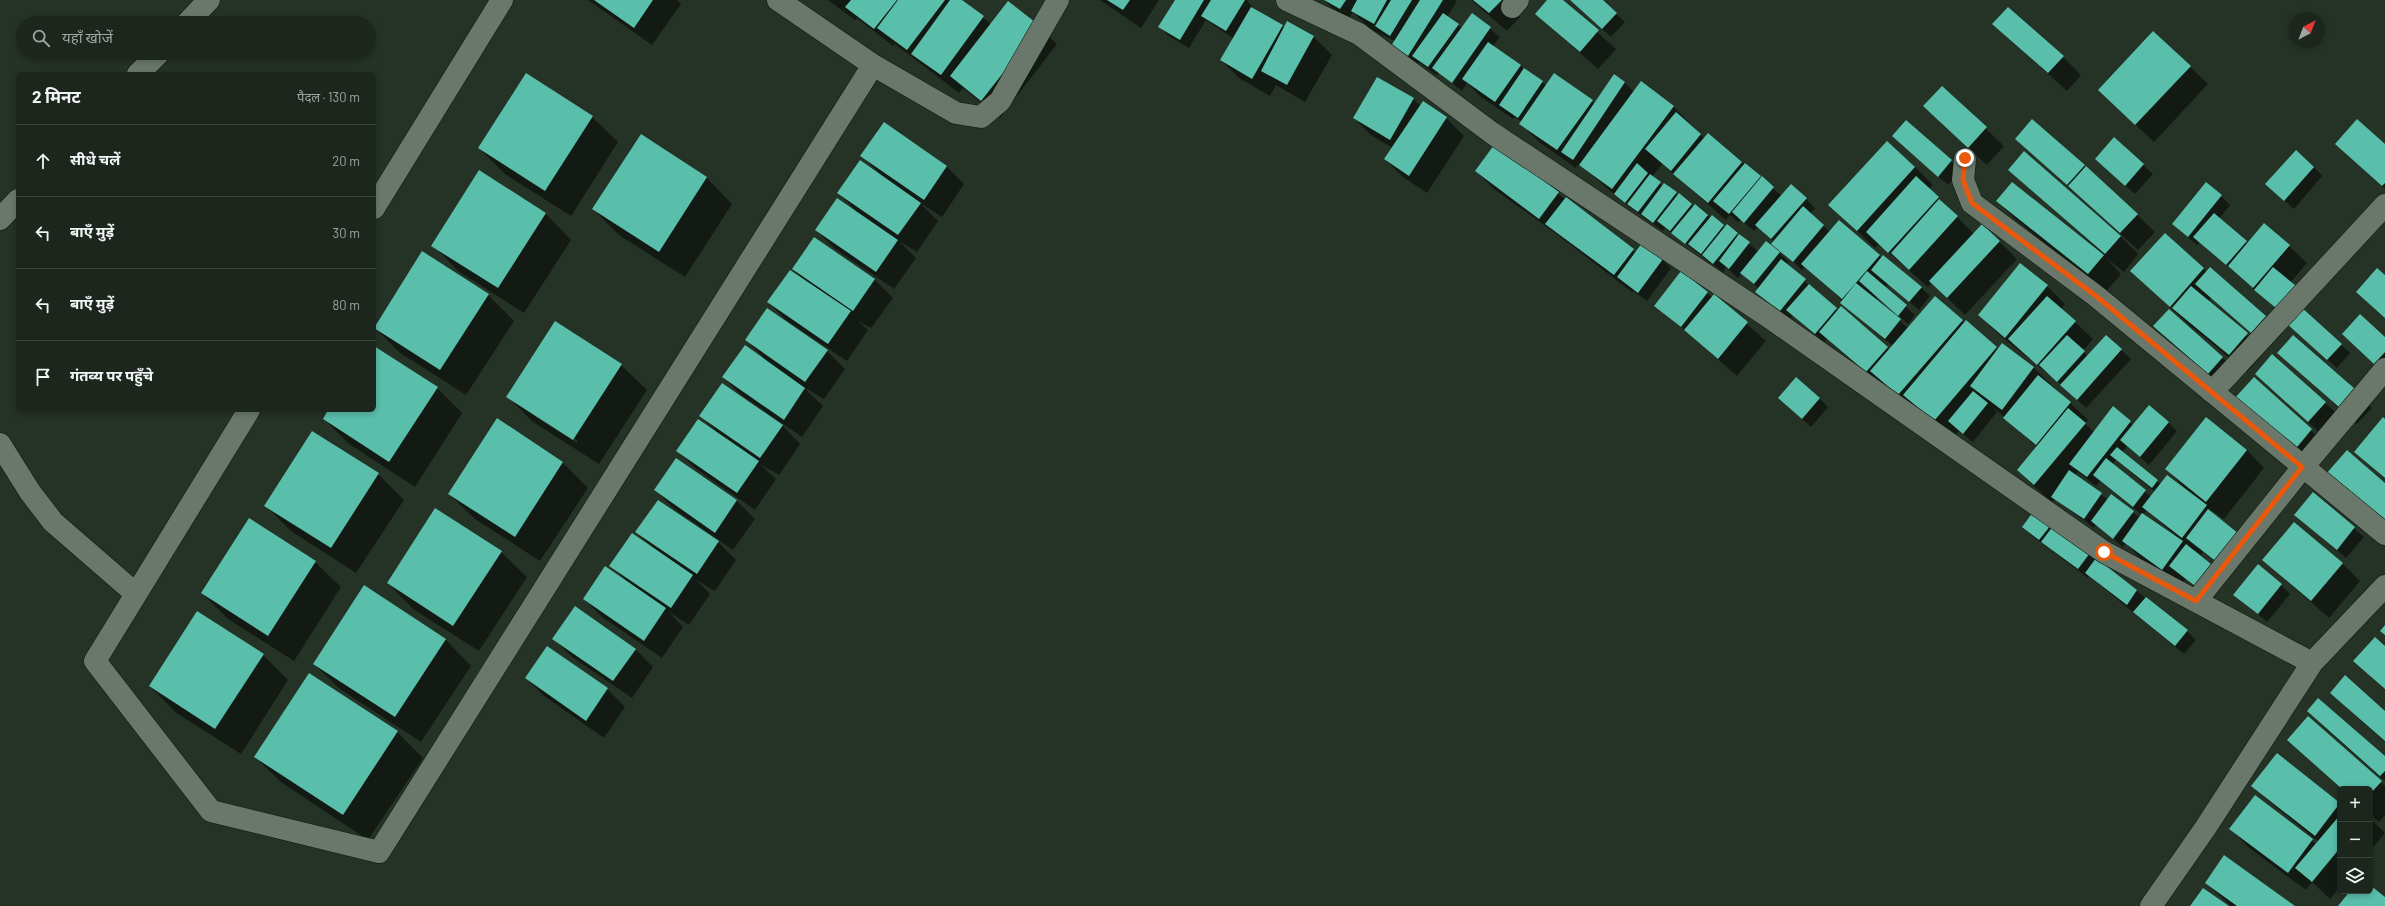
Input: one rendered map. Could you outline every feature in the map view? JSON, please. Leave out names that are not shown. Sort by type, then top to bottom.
[{"type":"street","points":[[194,16],[209,0]]},
{"type":"street","points":[[376,205],[502,0]]},
{"type":"street","points":[[778,0],[873,65],[956,113],[981,117],[1000,101],[1058,0]]},
{"type":"street","points":[[1287,0],[1359,34],[1492,133],[1766,315],[2104,552],[2312,663]]},
{"type":"street","points":[[140,72],[151,60]]},
{"type":"street","points":[[248,412],[95,661],[211,812],[379,852],[873,65]]},
{"type":"street","points":[[1965,158],[1963,180],[1972,203],[2096,296],[2385,534]]},
{"type":"street","points":[[0,219],[16,202]]},
{"type":"street","points":[[2212,392],[2385,205]]},
{"type":"street","points":[[2196,601],[2302,467],[2385,369]]},
{"type":"street","points":[[0,444],[34,498],[53,522],[136,594]]},
{"type":"street","points":[[2151,906],[2210,820],[2312,663],[2385,586]]},
{"type":"building","points":[[594,0],[653,0],[634,28]]},
{"type":"building","points":[[851,0],[897,0],[874,29],[845,7]]},
{"type":"building","points":[[898,0],[945,0],[907,50],[877,28]]},
{"type":"building","points":[[950,0],[962,0],[984,16],[941,75],[911,54]]},
{"type":"building","points":[[1107,0],[1130,0],[1123,10]]},
{"type":"building","points":[[1175,0],[1204,0],[1180,40],[1158,27]]},
{"type":"building","points":[[1211,0],[1245,0],[1226,31],[1201,16]]},
{"type":"building","points":[[1324,0],[1346,0],[1340,9]]},
{"type":"building","points":[[1357,0],[1387,0],[1374,24],[1351,11]]},
{"type":"building","points":[[1391,0],[1412,0],[1390,36],[1375,26]]},
{"type":"building","points":[[1420,0],[1443,0],[1408,56],[1391,46]]},
{"type":"building","points":[[1473,0],[1502,0],[1489,13]]},
{"type":"building","points":[[1547,0],[1563,0],[1599,30],[1580,52],[1535,14]]},
{"type":"building","points":[[1570,0],[1603,0],[1617,13],[1602,29]]},
{"type":"building","points":[[1008,1],[1040,26],[981,101],[950,76]]},
{"type":"building","points":[[1251,7],[1283,25],[1252,79],[1220,60]]},
{"type":"building","points":[[2008,7],[2064,56],[2048,73],[1992,24]]},
{"type":"building","points":[[1443,13],[1459,24],[1428,67],[1412,56]]},
{"type":"building","points":[[1472,13],[1491,27],[1452,83],[1432,68]]},
{"type":"building","points":[[1287,21],[1314,36],[1287,85],[1261,71]]},
{"type":"building","points":[[2153,31],[2191,66],[2135,125],[2098,90]]},
{"type":"building","points":[[1488,42],[1521,65],[1495,102],[1462,79]]},
{"type":"building","points":[[1524,68],[1543,81],[1518,118],[1499,105]]},
{"type":"building","points":[[526,73],[593,116],[545,191],[478,148]]},
{"type":"building","points":[[1554,73],[1593,100],[1557,150],[1519,124]]},
{"type":"building","points":[[1614,74],[1625,82],[1573,160],[1561,152]]},
{"type":"building","points":[[1377,77],[1414,98],[1390,140],[1353,118]]},
{"type":"building","points":[[1641,81],[1674,106],[1612,189],[1579,165]]},
{"type":"building","points":[[1942,86],[1987,127],[1968,148],[1923,106]]},
{"type":"building","points":[[1423,101],[1447,117],[1409,176],[1384,159]]},
{"type":"building","points":[[1676,112],[1701,134],[1671,171],[1645,149]]},
{"type":"building","points":[[2032,119],[2085,165],[2067,185],[2015,139]]},
{"type":"building","points":[[2357,119],[2385,144],[2385,183],[2382,186],[2335,144]]},
{"type":"building","points":[[1906,120],[1952,160],[1938,177],[1892,136]]},
{"type":"building","points":[[884,122],[947,166],[924,200],[860,156]]},
{"type":"building","points":[[1708,133],[1742,162],[1708,203],[1673,174]]},
{"type":"building","points":[[641,134],[707,177],[659,252],[592,209]]},
{"type":"building","points":[[2114,137],[2144,164],[2125,186],[2095,159]]},
{"type":"building","points":[[1887,141],[1915,167],[1857,231],[1828,205]]},
{"type":"building","points":[[1494,145],[1559,192],[1539,219],[1475,171]]},
{"type":"building","points":[[2296,150],[2314,167],[2284,201],[2265,184]]},
{"type":"building","points":[[2024,151],[2121,236],[2105,254],[2008,170]]},
{"type":"building","points":[[860,160],[921,203],[898,235],[837,193]]},
{"type":"building","points":[[1637,163],[1648,173],[1625,203],[1614,194]]},
{"type":"building","points":[[1745,163],[1761,176],[1729,214],[1713,201]]},
{"type":"building","points":[[2086,166],[2138,214],[2120,233],[2068,186]]},
{"type":"building","points":[[479,170],[546,213],[498,288],[431,246]]},
{"type":"building","points":[[1650,174],[1661,182],[1638,212],[1627,204]]},
{"type":"building","points":[[1762,176],[1774,187],[1744,223],[1732,212]]},
{"type":"building","points":[[1916,176],[1939,197],[1888,253],[1866,232]]},
{"type":"building","points":[[2012,182],[2104,255],[2088,274],[1996,201]]},
{"type":"building","points":[[2206,182],[2222,195],[2188,237],[2172,224]]},
{"type":"building","points":[[1664,183],[1677,192],[1653,223],[1641,214]]},
{"type":"building","points":[[1791,184],[1807,198],[1771,239],[1755,225]]},
{"type":"building","points":[[1679,193],[1692,204],[1670,231],[1657,221]]},
{"type":"building","points":[[1566,197],[1634,249],[1614,275],[1545,224]]},
{"type":"building","points":[[837,198],[898,240],[876,272],[815,230]]},
{"type":"building","points":[[1939,199],[1958,216],[1909,270],[1891,253]]},
{"type":"building","points":[[1695,204],[1708,215],[1685,244],[1671,233]]},
{"type":"building","points":[[1803,206],[1824,225],[1793,262],[1771,244]]},
{"type":"building","points":[[2214,213],[2247,241],[2226,265],[2193,237]]},
{"type":"building","points":[[1712,215],[1724,225],[1701,254],[1688,244]]},
{"type":"building","points":[[1839,220],[1880,255],[1842,299],[1801,264]]},
{"type":"building","points":[[2264,223],[2290,245],[2253,288],[2228,266]]},
{"type":"building","points":[[1727,224],[1738,233],[1713,264],[1702,255]]},
{"type":"building","points":[[1982,224],[2000,241],[1947,298],[1929,281]]},
{"type":"building","points":[[2165,233],[2204,268],[2170,307],[2130,271]]},
{"type":"building","points":[[1739,234],[1750,242],[1729,269],[1719,261]]},
{"type":"building","points":[[814,237],[875,279],[853,311],[792,269]]},
{"type":"building","points":[[1766,241],[1780,252],[1754,284],[1740,273]]},
{"type":"building","points":[[1642,243],[1663,259],[1638,293],[1617,277]]},
{"type":"building","points":[[422,251],[489,294],[440,370],[376,329],[376,325]]},
{"type":"building","points":[[1883,255],[1922,287],[1909,302],[1871,270]]},
{"type":"building","points":[[1781,259],[1806,279],[1780,311],[1755,292]]},
{"type":"building","points":[[2020,263],[2048,285],[2005,338],[1978,315]]},
{"type":"building","points":[[2210,267],[2266,316],[2251,333],[2195,284]]},
{"type":"building","points":[[2273,267],[2301,290],[2282,313],[2254,290]]},
{"type":"building","points":[[2377,268],[2385,275],[2385,318],[2356,292]]},
{"type":"building","points":[[790,270],[851,311],[828,344],[767,302]]},
{"type":"building","points":[[1681,271],[1708,292],[1681,327],[1654,306]]},
{"type":"building","points":[[1867,271],[1907,305],[1898,316],[1859,281]]},
{"type":"building","points":[[1856,283],[1901,319],[1885,339],[1840,303]]},
{"type":"building","points":[[1809,284],[1837,308],[1815,334],[1786,310]]},
{"type":"building","points":[[2191,286],[2248,333],[2229,355],[2172,308]]},
{"type":"building","points":[[1714,294],[1748,322],[1718,359],[1684,330]]},
{"type":"building","points":[[1935,296],[1963,320],[1898,395],[1870,371]]},
{"type":"building","points":[[2047,296],[2076,321],[2037,365],[2008,339]]},
{"type":"building","points":[[1841,306],[1888,347],[1866,372],[1819,332]]},
{"type":"building","points":[[2300,306],[2342,344],[2327,360],[2285,322]]},
{"type":"building","points":[[767,308],[828,350],[805,382],[745,340]]},
{"type":"building","points":[[2169,309],[2223,357],[2208,374],[2153,326]]},
{"type":"building","points":[[2360,314],[2385,337],[2385,352],[2374,364],[2342,334]]},
{"type":"building","points":[[1966,320],[1997,347],[1934,421],[1903,395]]},
{"type":"building","points":[[555,321],[622,364],[573,440],[506,397]]},
{"type":"building","points":[[2067,335],[2085,351],[2057,382],[2039,365]]},
{"type":"building","points":[[2106,335],[2122,349],[2077,400],[2060,385]]},
{"type":"building","points":[[2293,335],[2355,389],[2339,407],[2277,353]]},
{"type":"building","points":[[2002,343],[2034,367],[2002,410],[1970,386]]},
{"type":"building","points":[[745,345],[805,388],[784,420],[722,377]]},
{"type":"building","points":[[376,347],[438,387],[389,462],[323,419],[327,412],[376,412]]},
{"type":"building","points":[[2272,354],[2326,402],[2308,422],[2255,374]]},
{"type":"building","points":[[2038,375],[2071,402],[2036,445],[2003,418]]},
{"type":"building","points":[[1796,377],[1820,398],[1802,419],[1778,398]]},
{"type":"building","points":[[2254,377],[2312,429],[2293,452],[2233,400]]},
{"type":"building","points":[[722,383],[783,425],[760,458],[699,416]]},
{"type":"building","points":[[1973,391],[1988,403],[1963,434],[1948,421]]},
{"type":"building","points":[[2149,405],[2169,422],[2140,457],[2120,440]]},
{"type":"building","points":[[2113,406],[2131,421],[2087,477],[2069,464]]},
{"type":"building","points":[[2068,408],[2086,423],[2034,485],[2017,470]]},
{"type":"building","points":[[2206,417],[2247,450],[2206,502],[2165,469]]},
{"type":"building","points":[[2383,417],[2385,419],[2385,478],[2354,452]]},
{"type":"building","points":[[497,418],[563,462],[515,537],[448,494]]},
{"type":"building","points":[[698,419],[759,461],[737,493],[676,451]]},
{"type":"building","points":[[312,431],[379,473],[331,548],[264,506]]},
{"type":"building","points":[[2117,447],[2158,480],[2152,488],[2110,455]]},
{"type":"building","points":[[2347,450],[2385,483],[2385,524],[2326,474]]},
{"type":"building","points":[[676,458],[737,500],[715,533],[654,490]]},
{"type":"building","points":[[2106,458],[2146,490],[2133,507],[2093,475]]},
{"type":"building","points":[[2069,470],[2102,493],[2084,519],[2051,497]]},
{"type":"building","points":[[2167,475],[2207,505],[2182,538],[2142,507]]},
{"type":"building","points":[[2313,492],[2355,527],[2337,550],[2294,515]]},
{"type":"building","points":[[2111,494],[2134,511],[2113,539],[2091,521]]},
{"type":"building","points":[[658,500],[719,541],[697,574],[635,532]]},
{"type":"building","points":[[435,508],[502,551],[453,626],[387,583]]},
{"type":"building","points":[[2208,509],[2239,534],[2218,563],[2186,538]]},
{"type":"building","points":[[2033,512],[2051,525],[2039,540],[2022,527]]},
{"type":"building","points":[[2142,513],[2183,541],[2162,570],[2122,541]]},
{"type":"building","points":[[249,518],[316,561],[268,636],[201,593]]},
{"type":"building","points":[[2294,522],[2343,563],[2311,601],[2262,560]]},
{"type":"building","points":[[2053,526],[2090,553],[2078,569],[2041,542]]},
{"type":"building","points":[[632,533],[693,575],[671,608],[609,566]]},
{"type":"building","points":[[2186,544],[2211,564],[2195,586],[2169,566]]},
{"type":"building","points":[[2096,558],[2137,590],[2127,605],[2085,573]]},
{"type":"building","points":[[2258,564],[2282,584],[2258,614],[2233,595]]},
{"type":"building","points":[[605,566],[666,608],[644,641],[583,599]]},
{"type":"building","points":[[364,585],[446,639],[395,717],[313,664]]},
{"type":"building","points":[[2146,597],[2188,630],[2175,646],[2133,612]]},
{"type":"building","points":[[575,606],[636,649],[613,681],[552,639]]},
{"type":"building","points":[[197,611],[264,654],[215,729],[149,686]]},
{"type":"building","points":[[2385,625],[2385,635],[2380,631]]},
{"type":"building","points":[[2375,637],[2385,646],[2385,689],[2353,661]]},
{"type":"building","points":[[547,646],[608,688],[586,721],[525,678]]},
{"type":"building","points":[[309,673],[398,731],[343,815],[254,757]]},
{"type":"building","points":[[2345,675],[2385,711],[2385,741],[2330,693]]},
{"type":"building","points":[[2318,698],[2385,756],[2385,771],[2380,776],[2307,711]]},
{"type":"building","points":[[2308,716],[2382,781],[2373,791],[2373,786],[2339,786],[2287,740]]},
{"type":"building","points":[[2277,753],[2337,801],[2337,807],[2315,836],[2251,786]]},
{"type":"building","points":[[2255,795],[2313,839],[2288,873],[2229,829]]},
{"type":"building","points":[[2337,819],[2337,852],[2312,882],[2295,868]]},
{"type":"building","points":[[2224,855],[2295,906],[2237,906],[2205,883]]},
{"type":"building","points":[[2373,887],[2385,897],[2385,906],[2338,906],[2348,894],[2373,894]]},
{"type":"building","points":[[2203,888],[2229,906],[2190,906]]},
{"type":"route","points":[[1965,158],[1963,180],[1972,203],[2096,296],[2302,467],[2196,601],[2104,552]]}]
